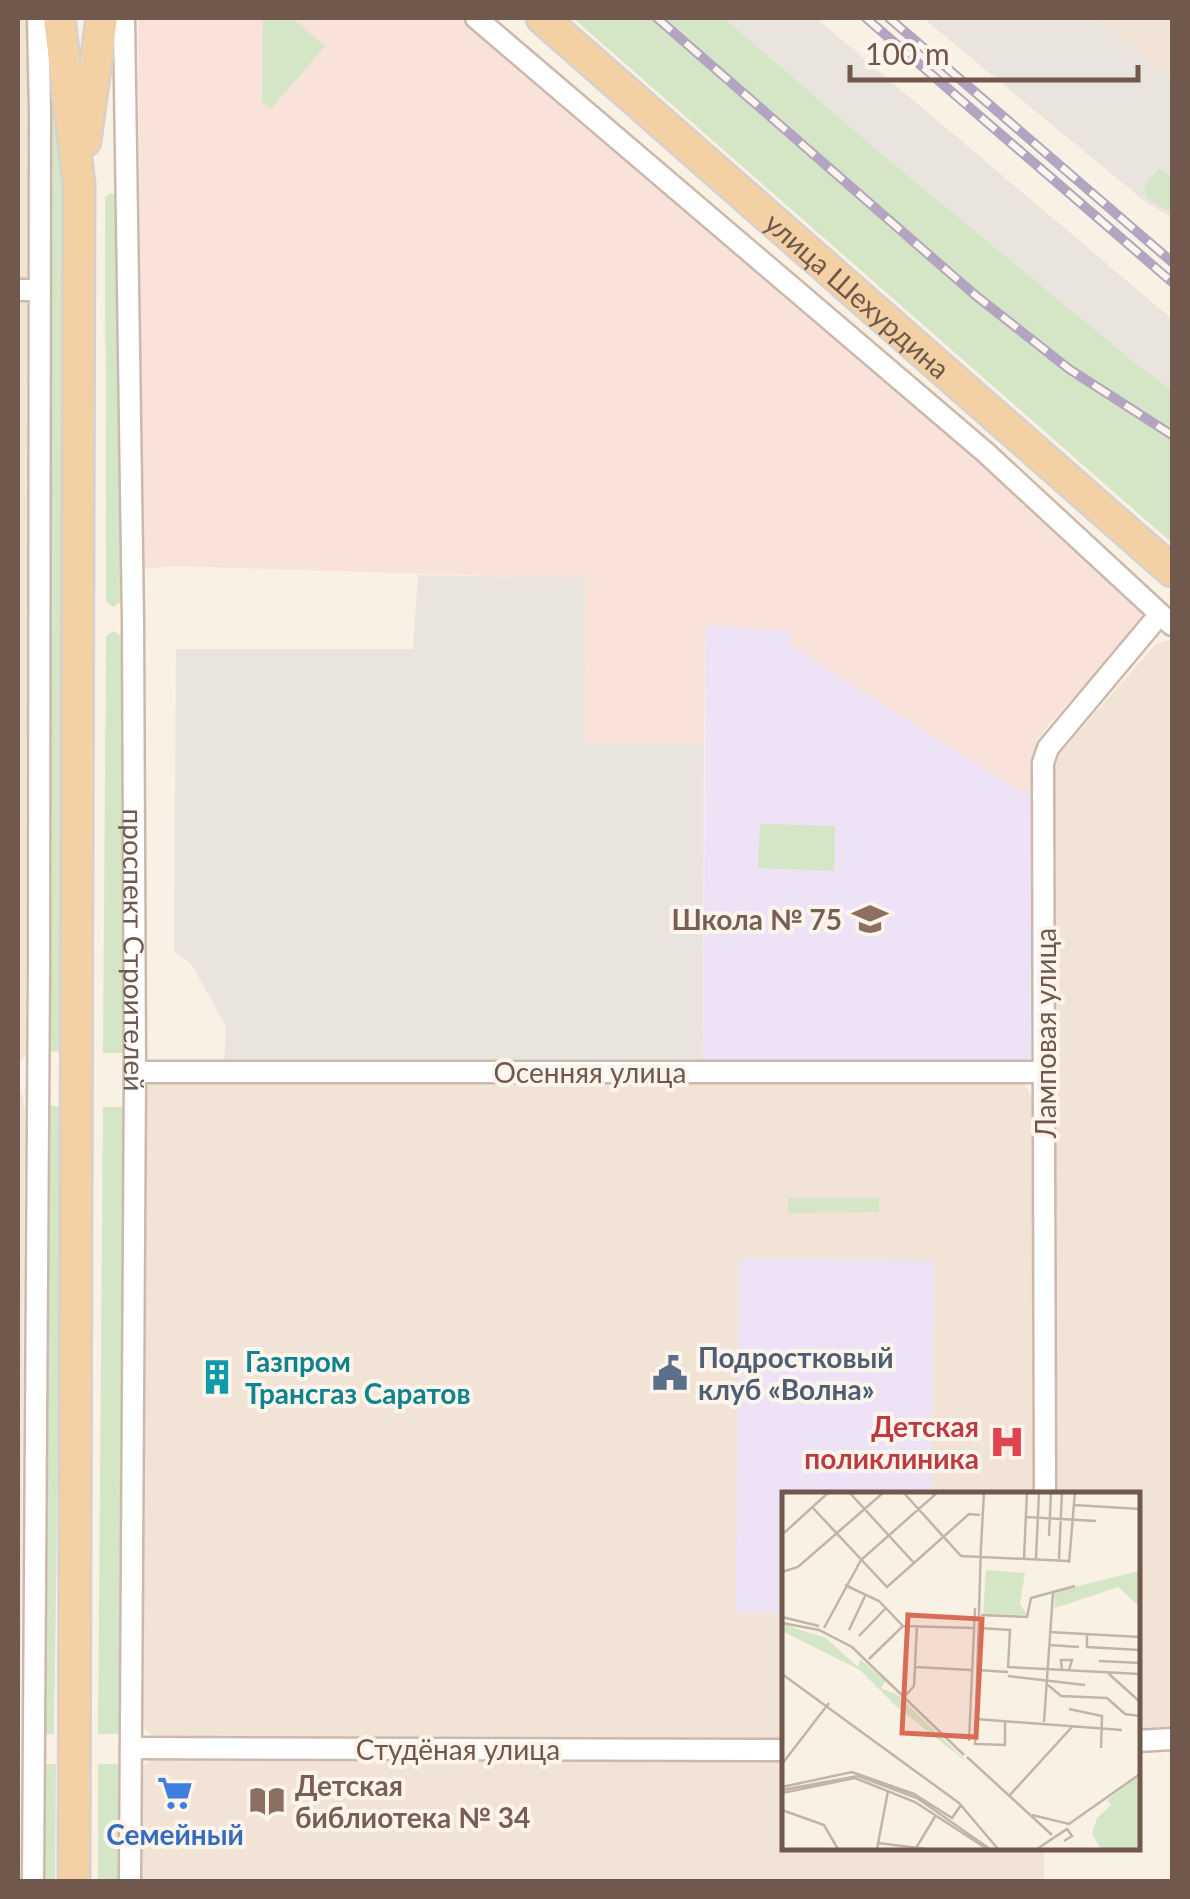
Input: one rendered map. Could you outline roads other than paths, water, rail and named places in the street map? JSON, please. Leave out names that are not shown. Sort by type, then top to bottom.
[{"type":"main road","name":"проспект Строителей","points":[[59,18],[79,183],[74,1882]]},
{"type":"main road","name":"проспект Строителей","points":[[79,183],[102,18]]},
{"type":"main road","name":"улица Шехурдина","points":[[542,18],[1172,571]]},
{"type":"street","points":[[33,1882],[25,1747],[27,1075],[40,290],[38,18]]},
{"type":"street","name":"проспект Строителей","points":[[124,18],[136,1072],[130,1882]]},
{"type":"street","points":[[476,18],[984,452],[1166,620]]},
{"type":"street","points":[[18,290],[40,290]]},
{"type":"street","name":"Ламповая улица","points":[[1045,1492],[1043,763],[1048,748],[1166,620]]},
{"type":"street","name":"Осенняя улица","points":[[136,1072],[1045,1072]]},
{"type":"street","points":[[1140,1741],[1172,1739]]},
{"type":"street","name":"Студёная улица","points":[[131,1748],[782,1750]]},
{"type":"railway","points":[[657,18],[975,295],[1069,369],[1172,435]]},
{"type":"railway","points":[[866,18],[1172,282]]},
{"type":"railway","points":[[889,18],[1172,262]]},
{"type":"place","name":"Школа № 75","points":[[870,919]]},
{"type":"place","name":"Подростковый клуб «Волна»","points":[[670,1373]]},
{"type":"place","name":"Газпром Трансгаз Саратов","points":[[217,1377]]},
{"type":"place","name":"Детская поликлиника","points":[[1007,1442]]},
{"type":"place","name":"Семейный","points":[[175,1793]]},
{"type":"place","name":"Детская библиотека № 34","points":[[267,1801]]}]
